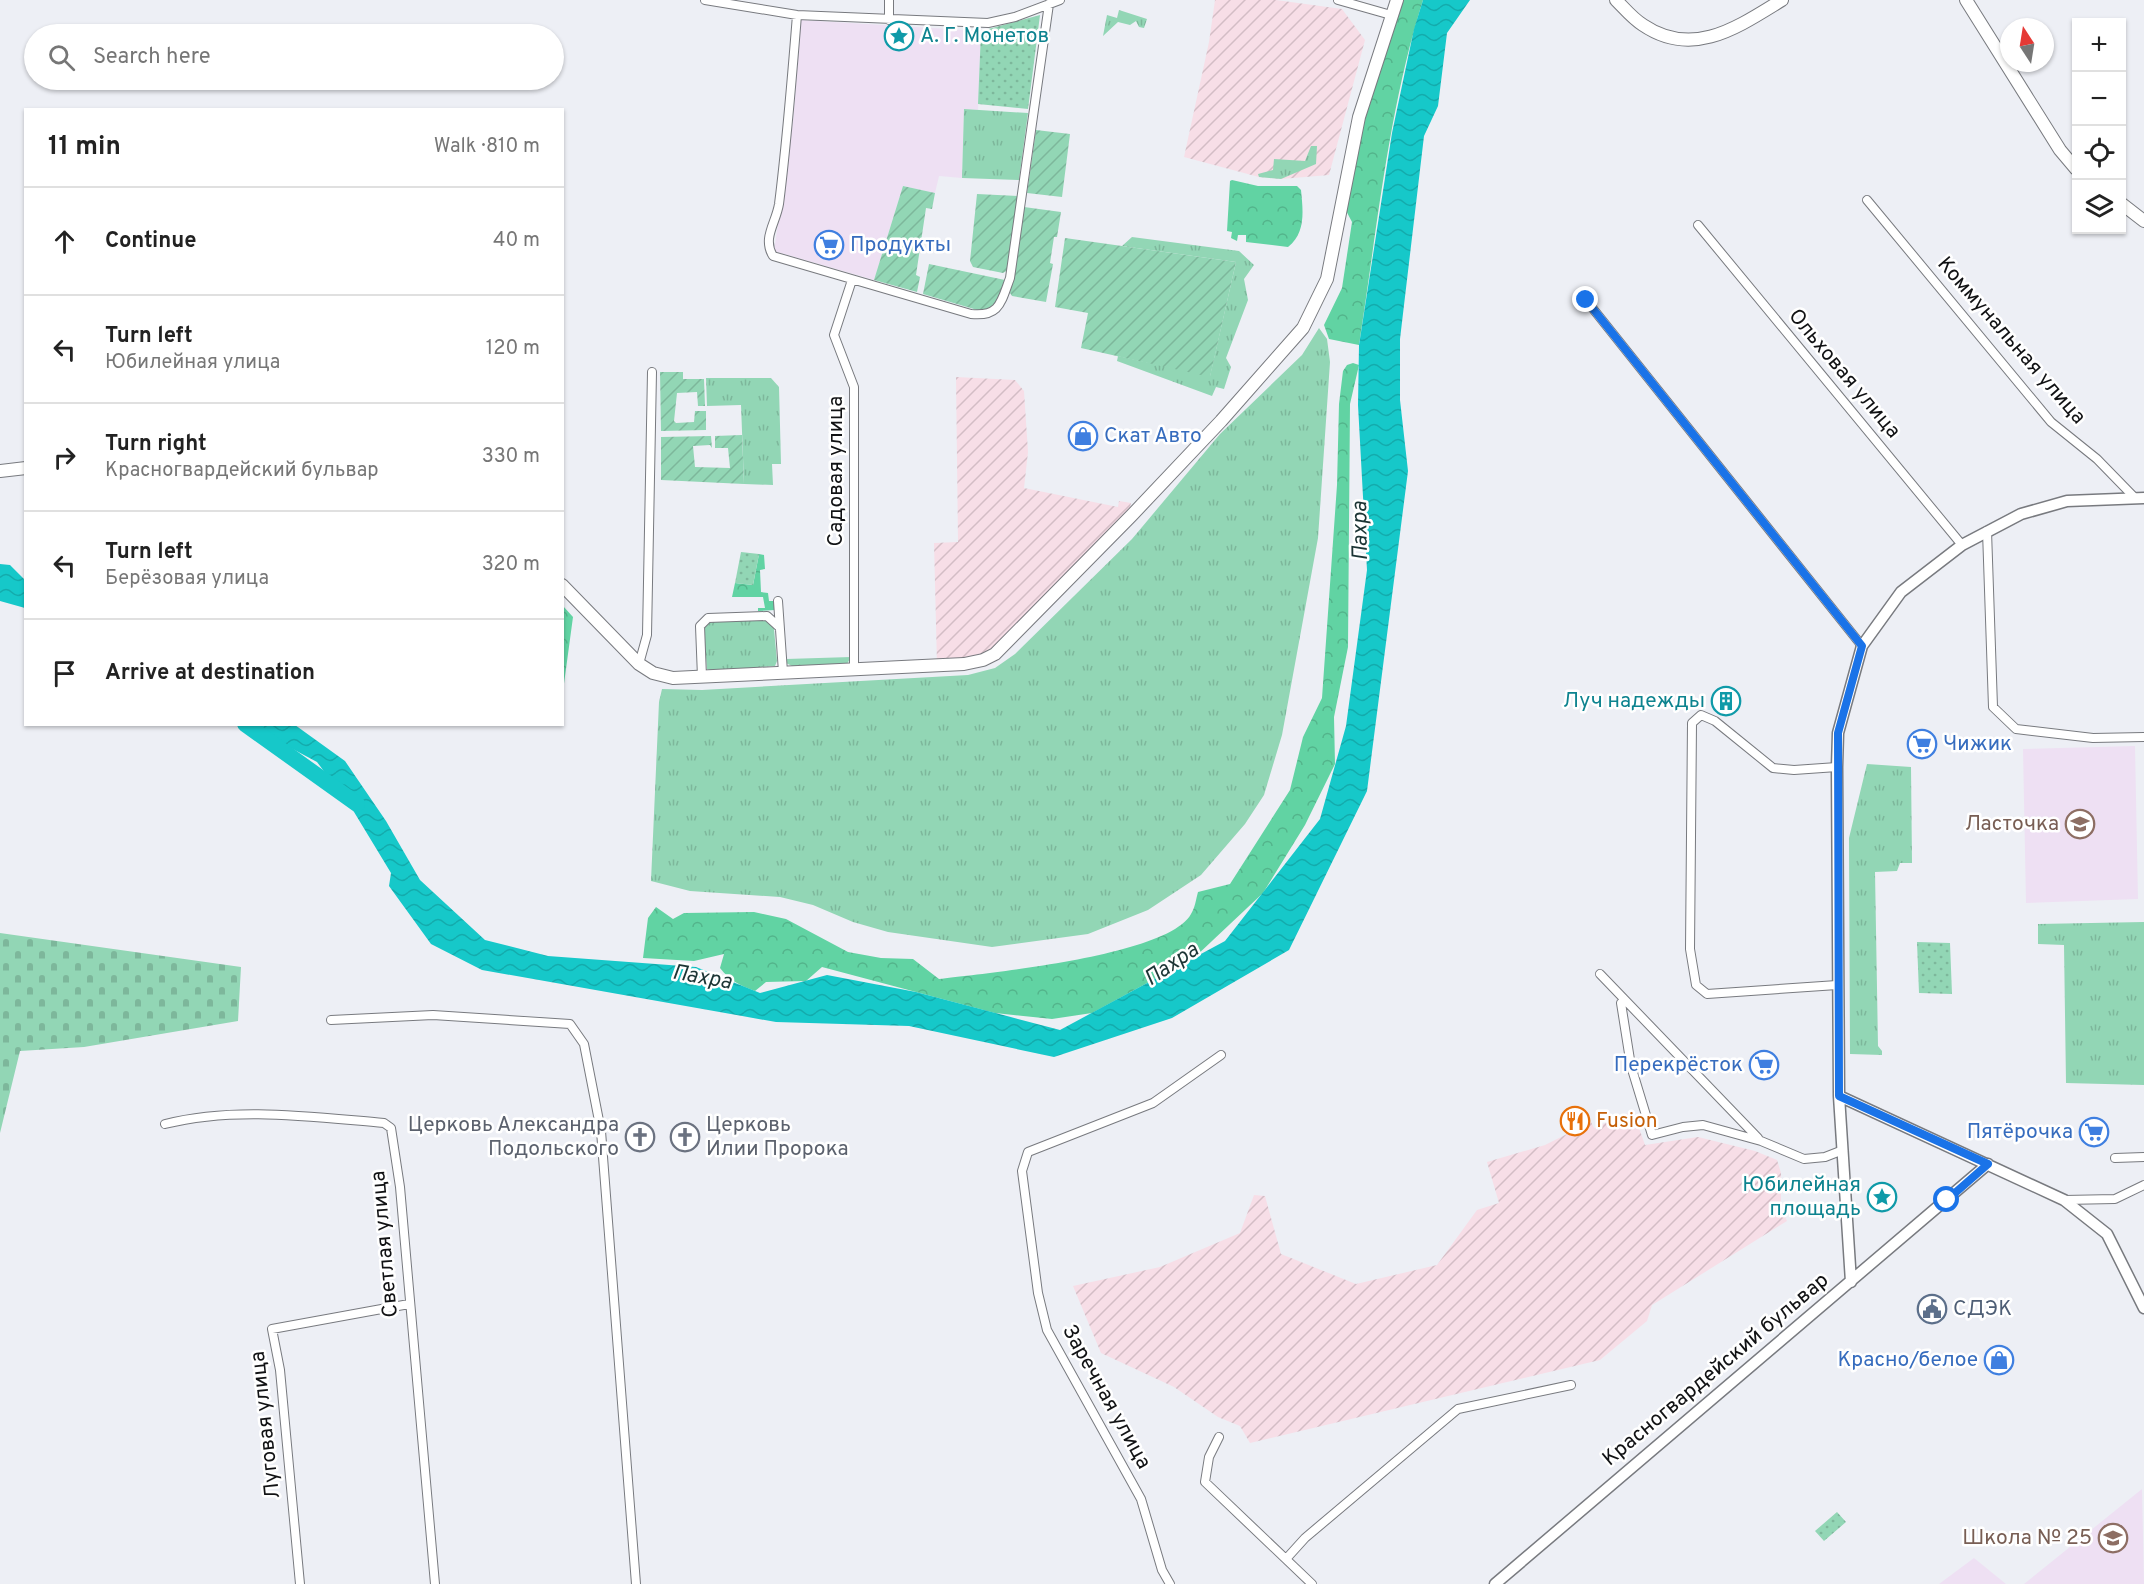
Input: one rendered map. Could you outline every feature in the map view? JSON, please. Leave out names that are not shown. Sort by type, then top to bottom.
[{"type":"main road","points":[[564,587],[639,664],[662,676],[702,677],[964,664],[995,654],[1132,515],[1291,344],[1312,313],[1326,279],[1359,117],[1396,0]]},
{"type":"main road","points":[[1616,0],[1641,25],[1675,40],[1694,42],[1712,39],[1745,23],[1782,0]]},
{"type":"main road","points":[[1966,0],[2060,150],[2072,165]]},
{"type":"main road","points":[[2126,208],[2144,221]]},
{"type":"main road","points":[[0,471],[24,468]]},
{"type":"street","points":[[705,0],[797,15],[988,22],[1015,17],[1060,0]]},
{"type":"street","points":[[889,0],[889,20]]},
{"type":"street","points":[[1338,0],[1391,15]]},
{"type":"street","points":[[797,15],[790,119],[778,208],[768,236],[768,247],[773,256],[970,314],[984,316],[998,308],[1010,278],[1049,4]]},
{"type":"street","name":"Коммунальная улица","points":[[1867,200],[2051,422],[2140,498]]},
{"type":"street","name":"Ольховая улица","points":[[1698,225],[1962,545]]},
{"type":"street","name":"Садовая улица","points":[[852,280],[834,334],[854,387],[854,669]]},
{"type":"street","points":[[1586,300],[1862,646]]},
{"type":"street","points":[[639,664],[647,635],[651,372]]},
{"type":"street","name":"Красногвардейский бульвар","points":[[1495,1584],[1851,1282],[1839,1096],[1837,767],[1838,733],[1862,646],[1902,592],[1962,545],[1987,531],[2045,505],[2078,500],[2140,498]]},
{"type":"street","points":[[1987,531],[1993,707],[2016,729],[2093,738],[2144,737]]},
{"type":"street","points":[[778,601],[783,672]]},
{"type":"street","points":[[702,677],[700,626],[708,618],[767,616],[778,626]]},
{"type":"street","points":[[1837,767],[1794,770],[1773,768],[1716,721],[1701,715],[1692,723],[1690,949],[1696,985],[1707,994],[1837,985]]},
{"type":"street","points":[[1600,974],[1761,1140]]},
{"type":"street","points":[[1625,1000],[1621,1003],[1631,1066],[1652,1135],[1683,1127],[1703,1125],[1761,1140],[1804,1159],[1825,1157],[1843,1150]]},
{"type":"street","points":[[331,1020],[433,1015],[570,1024],[584,1044],[601,1131],[636,1584]]},
{"type":"street","name":"Заречная улица","points":[[1170,1584],[1161,1570],[1141,1499],[1047,1330],[1038,1293],[1022,1171],[1028,1152],[1153,1103],[1221,1055]]},
{"type":"street","points":[[1839,1096],[2064,1200],[2107,1234],[2144,1308]]},
{"type":"street","name":"Светлая улица","points":[[165,1124],[191,1117],[278,1115],[384,1123],[391,1128],[400,1187],[435,1584]]},
{"type":"street","points":[[2115,1158],[2144,1157]]},
{"type":"street","points":[[1851,1282],[1988,1164]]},
{"type":"street","points":[[2064,1200],[2115,1199],[2144,1185]]},
{"type":"street","name":"Луговая улица","points":[[300,1584],[280,1370],[272,1329],[409,1304]]},
{"type":"street","points":[[1286,1558],[1305,1538],[1458,1409],[1571,1385]]},
{"type":"street","points":[[1219,1437],[1209,1457],[1205,1482],[1312,1584]]},
{"type":"shaded area","points":[[1215,0],[1276,0],[1342,9],[1365,40],[1329,175],[1281,179],[1259,177],[1184,157],[1209,42]]},
{"type":"shaded area","points":[[801,20],[981,31],[978,110],[964,109],[962,178],[939,176],[935,193],[903,186],[874,280],[774,251],[793,122]]},
{"type":"shaded area","points":[[956,377],[1015,380],[1024,391],[1028,452],[1024,488],[1118,507],[1119,501],[1131,503],[1129,512],[995,654],[937,665],[934,543],[958,542]]},
{"type":"shaded area","name":"Ласточка","points":[[2135,746],[2138,899],[2026,903],[2023,749]]},
{"type":"shaded area","points":[[1633,1111],[1645,1145],[1698,1137],[1755,1151],[1777,1160],[1781,1173],[1781,1208],[1787,1221],[1652,1305],[1647,1321],[1600,1360],[1250,1443],[1240,1426],[1218,1417],[1174,1387],[1101,1353],[1073,1286],[1160,1267],[1240,1233],[1254,1195],[1265,1196],[1281,1254],[1356,1284],[1437,1265],[1477,1210],[1499,1203],[1487,1162],[1545,1145],[1591,1122],[1594,1128]]},
{"type":"shaded area","name":"Школа № 25","points":[[2142,1489],[2144,1584],[2024,1584]]},
{"type":"shaded area","name":"Школа № 25","points":[[1974,1558],[2006,1584],[1939,1584]]},
{"type":"green space","points":[[1397,0],[1423,0],[1392,128],[1359,345],[1329,339],[1324,325],[1342,288],[1352,222],[1342,203]]},
{"type":"green space","points":[[1119,10],[1147,19],[1144,28],[1139,27],[1136,21],[1130,25],[1118,22],[1103,36],[1107,15],[1117,18]]},
{"type":"green space","points":[[1040,15],[1028,109],[978,104],[981,31]]},
{"type":"green space","points":[[964,109],[1028,113],[1019,180],[962,178]]},
{"type":"green space","points":[[1036,130],[1070,134],[1062,197],[1027,193]]},
{"type":"green space","points":[[1311,146],[1317,146],[1316,164],[1281,179],[1259,177],[1258,174],[1273,170],[1274,159],[1305,161]]},
{"type":"green space","points":[[1230,181],[1258,186],[1297,186],[1301,190],[1303,214],[1301,228],[1288,247],[1246,242],[1246,235],[1238,235],[1237,241],[1231,238],[1232,232],[1227,231]]},
{"type":"green space","points":[[903,186],[935,193],[932,209],[926,208],[916,275],[920,277],[917,292],[874,280]]},
{"type":"green space","points":[[977,194],[1019,196],[1008,270],[1003,273],[973,267],[970,261]]},
{"type":"green space","points":[[1024,207],[1061,212],[1057,237],[1054,237],[1050,263],[1053,264],[1046,302],[1012,296],[1010,293]]},
{"type":"green space","points":[[1132,237],[1239,251],[1254,265],[1244,279],[1248,300],[1226,358],[1231,367],[1224,389],[1216,387],[1212,396],[1117,361],[1118,356],[1210,376],[1236,262],[1122,246]]},
{"type":"green space","points":[[1065,238],[1236,262],[1210,377],[1081,348],[1088,313],[1055,307]]},
{"type":"green space","points":[[929,264],[1005,280],[995,306],[984,312],[923,294]]},
{"type":"green space","points":[[1319,328],[1327,339],[1330,362],[1318,538],[1282,735],[1264,795],[1245,824],[1201,875],[1148,910],[1088,934],[992,947],[888,932],[853,922],[813,905],[780,897],[690,891],[651,881],[659,702],[662,689],[702,690],[968,675],[995,668],[1015,654],[1132,539],[1220,434],[1302,355]]},
{"type":"green space","points":[[1353,363],[1359,365],[1350,404],[1348,647],[1334,717],[1335,764],[1305,825],[1263,893],[1195,957],[1092,1013],[1052,1019],[995,1013],[822,967],[806,981],[766,982],[755,991],[736,982],[720,968],[724,954],[694,961],[643,958],[648,918],[656,907],[673,919],[684,913],[754,912],[786,919],[848,952],[881,958],[913,959],[939,979],[996,972],[1075,960],[1149,941],[1176,929],[1191,914],[1198,892],[1230,884],[1290,790],[1303,737],[1322,698],[1337,485],[1339,404],[1343,371],[1347,365]]},
{"type":"green space","points":[[660,372],[683,372],[683,379],[704,379],[705,406],[698,406],[697,392],[677,393],[674,421],[676,423],[694,422],[695,411],[706,411],[706,430],[661,431]]},
{"type":"green space","points":[[706,378],[771,378],[779,387],[781,464],[772,464],[773,485],[744,484],[741,405],[707,406]]},
{"type":"green space","points":[[742,435],[744,484],[661,480],[661,437],[711,436],[712,448],[710,445],[693,446],[695,467],[730,468],[728,448],[715,448],[715,436]]},
{"type":"green space","points":[[741,552],[759,554],[753,585],[735,583]]},
{"type":"green space","points":[[759,554],[764,555],[765,569],[760,570],[761,592],[768,593],[769,601],[774,601],[775,610],[758,611],[758,608],[765,608],[763,597],[732,597],[735,583],[753,585]]},
{"type":"green space","points":[[564,607],[573,617],[564,684]]},
{"type":"green space","points":[[773,619],[777,661],[775,666],[713,671],[707,669],[703,622]]},
{"type":"green space","points":[[851,657],[847,664],[794,667],[786,663],[786,659]]},
{"type":"green space","points":[[1867,764],[1911,767],[1912,863],[1900,863],[1897,871],[1875,872],[1878,1046],[1882,1055],[1850,1054],[1849,838]]},
{"type":"green space","points":[[2144,922],[2144,1085],[2066,1083],[2064,945],[2038,944],[2038,924]]},
{"type":"green space","points":[[0,933],[241,967],[238,1021],[84,1047],[20,1051],[0,1133]]},
{"type":"green space","points":[[1917,942],[1950,943],[1952,994],[1919,993]]},
{"type":"green space","points":[[1837,1512],[1846,1522],[1824,1541],[1815,1531]]},
{"type":"water","points":[[1423,0],[1470,0],[1447,33],[1438,106],[1424,136],[1400,339],[1400,400],[1408,471],[1367,791],[1289,950],[1172,1018],[1054,1057],[909,1026],[776,1022],[482,970],[431,944],[389,886],[391,873],[351,807],[317,762],[250,726],[296,726],[345,761],[386,821],[420,880],[485,940],[548,956],[696,967],[760,993],[827,975],[916,992],[1060,1030],[1225,941],[1320,819],[1346,726],[1367,570],[1358,405],[1359,345],[1392,133],[1414,29]]},
{"type":"water","points":[[0,564],[10,565],[24,579],[24,608],[0,601]]},
{"type":"waterway","name":"Пахра","points":[[248,726],[357,804]]},
{"type":"place","name":"А. Г. Монетов","points":[[899,36]]},
{"type":"place","name":"Продукты","points":[[829,245]]},
{"type":"place","name":"Скат Авто","points":[[1083,436]]},
{"type":"place","name":"Луч надежды","points":[[1726,701]]},
{"type":"place","name":"Чижик","points":[[1922,744]]},
{"type":"place","name":"Ласточка","points":[[2080,824]]},
{"type":"place","name":"Перекрёсток","points":[[1764,1065]]},
{"type":"place","name":"Fusion","points":[[1575,1121]]},
{"type":"place","name":"Пятёрочка","points":[[2094,1132]]},
{"type":"place","name":"Церковь Александра Подольского","points":[[640,1137]]},
{"type":"place","name":"Церковь Илии Пророка","points":[[685,1137]]},
{"type":"place","name":"Юбилейная площадь","points":[[1882,1197]]},
{"type":"place","name":"СДЭК","points":[[1932,1309]]},
{"type":"place","name":"Красно/белое","points":[[1999,1360]]},
{"type":"place","name":"Школа № 25","points":[[2113,1538]]},
{"type":"route","points":[[1586,300],[1862,646],[1838,733],[1839,1096],[1918,1130],[1988,1164],[1947,1200]]}]
